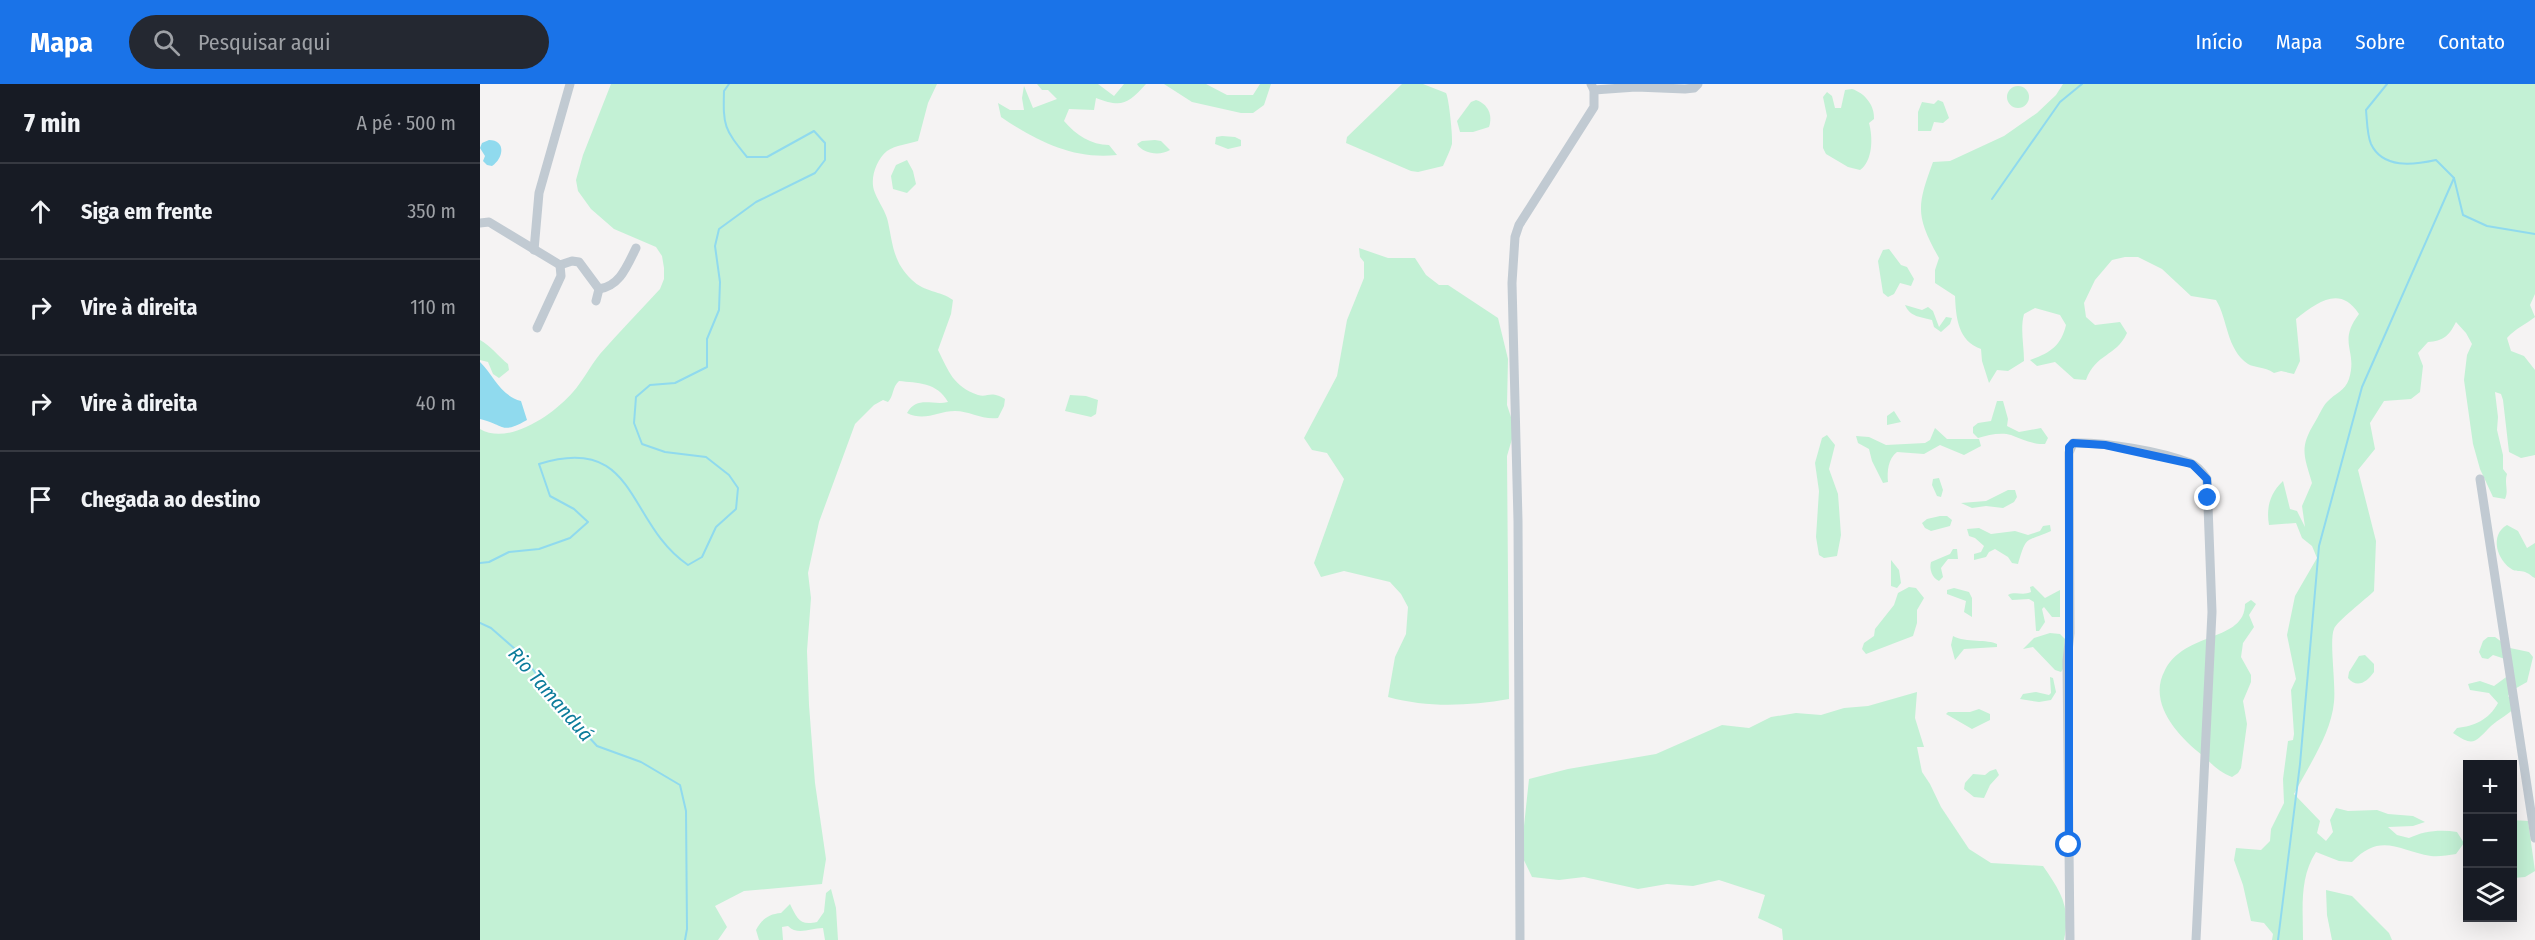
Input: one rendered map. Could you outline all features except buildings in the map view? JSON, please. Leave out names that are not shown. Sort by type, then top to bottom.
[{"type":"street","points":[[534,250],[539,193],[570,84]]},
{"type":"street","points":[[1520,940],[1518,521],[1512,293],[1514,254],[1519,225],[1594,107],[1593,87],[1685,89],[1694,88],[1698,84]]},
{"type":"street","points":[[480,223],[489,222],[560,265],[572,261],[579,262],[598,289],[596,301]]},
{"type":"street","points":[[598,289],[606,288],[619,279],[636,248]]},
{"type":"street","points":[[537,328],[561,276],[560,265]]},
{"type":"street","points":[[2070,940],[2067,661],[2070,633],[2069,453],[2073,443],[2087,443],[2160,455],[2192,464],[2207,479],[2212,612],[2196,940]]},
{"type":"street","points":[[2480,479],[2535,838]]},
{"type":"green space","points":[[611,84],[937,84],[928,103],[918,141],[894,147],[883,155],[875,170],[873,188],[887,218],[897,260],[901,267],[917,284],[953,300],[951,314],[938,350],[949,372],[957,383],[978,395],[996,395],[1005,399],[1004,406],[998,418],[955,411],[926,416],[914,415],[907,413],[916,404],[948,402],[932,387],[899,381],[888,402],[883,400],[874,405],[855,424],[819,522],[808,573],[811,598],[807,651],[809,705],[815,783],[826,859],[822,884],[744,891],[715,906],[727,927],[718,940],[480,940],[480,429],[492,433],[517,431],[543,418],[565,401],[600,354],[660,289],[664,279],[662,256],[656,247],[614,229],[591,209],[578,191],[576,180],[583,155]]},
{"type":"green space","points":[[1037,84],[1098,84],[1114,96],[1124,84],[1146,84],[1124,102],[1112,103],[1096,98],[1094,110],[1069,109],[1064,121],[1069,126],[1090,141],[1109,145],[1117,155],[1101,156],[1071,152],[1056,147],[1028,134],[1001,117],[998,103],[1010,110],[1024,110],[1022,98],[1024,86],[1033,108],[1057,99]]},
{"type":"green space","points":[[1164,84],[1206,84],[1227,95],[1253,95],[1260,84],[1271,84],[1264,105],[1253,113],[1241,113],[1192,102]]},
{"type":"green space","points":[[1402,84],[1423,84],[1446,93],[1452,144],[1443,166],[1418,172],[1411,171],[1346,143],[1347,137]]},
{"type":"green space","points":[[2063,84],[2535,84],[2535,294],[2530,305],[2535,317],[2507,338],[2511,351],[2524,356],[2535,370],[2535,455],[2521,458],[2509,452],[2503,400],[2501,394],[2495,392],[2497,430],[2503,455],[2503,469],[2507,474],[2507,493],[2505,499],[2493,497],[2480,469],[2473,444],[2464,380],[2467,355],[2472,344],[2456,322],[2445,337],[2428,342],[2418,353],[2423,366],[2420,392],[2411,399],[2384,401],[2370,423],[2375,449],[2358,470],[2376,541],[2374,591],[2345,616],[2334,629],[2332,714],[2329,726],[2294,794],[2320,821],[2317,833],[2326,841],[2333,832],[2330,820],[2336,808],[2348,811],[2377,810],[2388,814],[2413,816],[2425,822],[2413,826],[2388,827],[2397,835],[2409,838],[2432,831],[2457,832],[2463,844],[2456,854],[2437,856],[2381,845],[2362,853],[2352,862],[2339,861],[2316,852],[2304,883],[2303,940],[2272,940],[2273,934],[2264,923],[2251,921],[2243,885],[2234,860],[2236,848],[2261,850],[2270,841],[2271,829],[2284,803],[2283,779],[2288,741],[2293,740],[2294,734],[2291,690],[2296,679],[2287,635],[2295,596],[2317,558],[2312,546],[2302,538],[2296,523],[2269,525],[2269,507],[2272,496],[2283,481],[2290,509],[2297,511],[2305,527],[2302,506],[2312,483],[2305,458],[2305,445],[2324,406],[2345,386],[2349,379],[2351,361],[2349,332],[2359,314],[2352,305],[2337,298],[2312,307],[2296,319],[2300,361],[2294,374],[2281,371],[2274,373],[2250,365],[2241,358],[2231,342],[2216,300],[2191,296],[2162,269],[2138,257],[2125,257],[2112,260],[2095,280],[2084,303],[2086,317],[2095,325],[2120,322],[2127,333],[2117,347],[2095,365],[2086,380],[2074,379],[2055,362],[2037,366],[2030,360],[2054,348],[2066,325],[2060,315],[2035,308],[2024,314],[2022,331],[2024,361],[2008,371],[1997,370],[1989,383],[1981,349],[1967,340],[1960,328],[1955,296],[1935,283],[1935,270],[1939,258],[1922,220],[1924,190],[1933,162],[1950,161],[2004,136],[2037,113],[2056,95]]},
{"type":"green space","points":[[2018,86],[2026,89],[2029,97],[2026,105],[2018,108],[2010,105],[2007,97],[2010,89]]},
{"type":"green space","points":[[1852,89],[1868,101],[1874,114],[1874,119],[1869,123],[1870,155],[1860,170],[1848,167],[1826,154],[1823,148],[1823,129],[1827,116],[1823,97],[1827,92],[1832,96],[1835,108],[1841,108],[1845,90]]},
{"type":"green space","points":[[1476,100],[1484,104],[1488,110],[1489,127],[1473,132],[1460,132],[1457,121],[1471,102]]},
{"type":"green space","points":[[1938,100],[1943,102],[1949,118],[1943,123],[1934,122],[1931,131],[1918,131],[1918,112],[1922,102],[1934,104]]},
{"type":"green space","points":[[1216,137],[1241,140],[1241,146],[1228,149],[1215,144]]},
{"type":"green space","points":[[1142,141],[1161,141],[1170,150],[1152,153],[1143,150],[1137,144]]},
{"type":"green space","points":[[907,160],[916,184],[907,193],[893,189],[891,176],[896,165]]},
{"type":"green space","points":[[1359,248],[1388,258],[1415,258],[1426,275],[1439,285],[1448,285],[1498,318],[1508,359],[1507,405],[1512,420],[1512,439],[1507,456],[1509,699],[1448,705],[1403,701],[1388,697],[1395,657],[1406,634],[1408,607],[1401,594],[1390,582],[1344,571],[1321,577],[1314,563],[1344,479],[1327,453],[1312,450],[1304,438],[1337,376],[1347,320],[1364,278],[1364,262],[1360,257]]},
{"type":"green space","points":[[1889,249],[1901,265],[1907,267],[1914,279],[1911,286],[1900,283],[1894,294],[1888,297],[1883,293],[1878,261],[1883,250]]},
{"type":"green space","points":[[1905,305],[1922,310],[1928,307],[1933,311],[1939,327],[1946,317],[1952,318],[1950,324],[1941,332],[1934,327],[1932,320],[1913,314]]},
{"type":"green space","points":[[480,340],[508,364],[509,370],[499,378],[493,374],[488,362],[480,360]]},
{"type":"green space","points":[[1070,395],[1086,396],[1098,400],[1096,414],[1091,417],[1065,411]]},
{"type":"green space","points":[[1997,401],[2003,401],[2008,419],[2007,426],[2019,432],[2041,428],[2048,438],[2045,444],[2032,443],[2007,434],[1978,438],[1973,433],[1973,427],[1978,423],[1991,421]]},
{"type":"green space","points":[[1894,411],[1901,422],[1887,425],[1887,416]]},
{"type":"green space","points":[[1935,428],[1947,439],[1979,439],[1981,446],[1964,455],[1940,445],[1924,454],[1897,452],[1889,466],[1888,482],[1883,483],[1869,449],[1858,443],[1856,436],[1869,437],[1886,445],[1925,443],[1930,440]]},
{"type":"green space","points":[[1827,435],[1835,445],[1829,469],[1838,494],[1841,535],[1837,556],[1824,558],[1819,555],[1816,537],[1819,491],[1815,463],[1822,438]]},
{"type":"green space","points":[[1939,478],[1943,490],[1941,497],[1937,496],[1932,485],[1933,479]]},
{"type":"green space","points":[[2008,490],[2015,490],[2017,497],[2014,502],[2003,508],[1986,506],[1972,508],[1961,503],[1986,501]]},
{"type":"green space","points":[[1947,516],[1952,520],[1950,526],[1931,531],[1922,523],[1927,519]]},
{"type":"green space","points":[[2050,525],[2051,531],[2028,541],[2018,564],[2012,563],[2008,557],[1995,549],[1986,557],[1974,560],[1974,554],[1981,552],[1984,546],[1969,536],[1967,529],[1979,528],[1991,534],[2015,531],[2028,535],[2040,531],[2043,526]]},
{"type":"green space","points":[[2507,525],[2518,531],[2527,548],[2535,543],[2535,578],[2507,566],[2499,554],[2498,535]]},
{"type":"green space","points":[[1953,549],[1957,549],[1958,559],[1948,559],[1941,568],[1943,577],[1939,581],[1932,573],[1931,562],[1950,554]]},
{"type":"green space","points":[[1891,560],[1899,570],[1901,583],[1897,588],[1891,586]]},
{"type":"green space","points":[[2033,586],[2045,598],[2060,590],[2060,617],[2052,617],[2044,607],[2042,609],[2045,622],[2039,631],[2036,631],[2034,602],[2029,599],[2012,600],[2008,595],[2031,592],[2030,587]]},
{"type":"green space","points":[[1909,587],[1916,588],[1924,598],[1917,610],[1917,623],[1913,636],[1866,654],[1862,649],[1864,643],[1874,636],[1875,629],[1894,605],[1898,593]]},
{"type":"green space","points":[[1954,588],[1969,592],[1972,598],[1972,617],[1964,612],[1966,601],[1947,594],[1947,590]]},
{"type":"green space","points":[[2251,600],[2256,604],[2249,615],[2254,627],[2243,643],[2241,657],[2251,675],[2251,682],[2243,701],[2247,724],[2241,768],[2232,777],[2212,765],[2175,728],[2162,706],[2160,682],[2174,658],[2186,649],[2235,625],[2242,616],[2245,604]]},
{"type":"green space","points":[[2050,633],[2060,634],[2065,639],[2061,672],[2055,670],[2033,647],[2023,649],[2034,638]]},
{"type":"green space","points":[[1953,636],[1964,640],[1997,644],[1997,647],[1964,649],[1955,660],[1951,645]]},
{"type":"green space","points":[[2488,637],[2495,637],[2510,648],[2529,652],[2533,657],[2527,682],[2511,691],[2508,696],[2517,706],[2477,739],[2470,741],[2453,733],[2457,728],[2475,724],[2486,718],[2498,703],[2489,693],[2470,690],[2468,684],[2480,681],[2494,686],[2509,675],[2505,659],[2493,655],[2488,659],[2482,658],[2479,652],[2483,641]]},
{"type":"green space","points":[[2365,655],[2374,664],[2374,672],[2368,679],[2358,684],[2348,678],[2349,672],[2359,656]]},
{"type":"green space","points":[[2050,677],[2053,678],[2056,692],[2051,700],[2039,702],[2020,699],[2023,694],[2036,692],[2049,695],[2051,693]]},
{"type":"green space","points":[[1917,692],[1915,718],[1924,747],[1917,747],[1922,772],[1941,807],[1969,849],[1991,863],[2043,866],[2063,900],[2066,918],[2064,940],[1783,940],[1782,929],[1758,918],[1765,895],[1719,880],[1693,886],[1667,884],[1638,889],[1584,877],[1559,880],[1532,877],[1521,854],[1529,779],[1568,769],[1656,754],[1722,725],[1749,728],[1771,717],[1796,713],[1821,715],[1844,708],[1868,706]]},
{"type":"green space","points":[[1979,709],[1990,714],[1990,720],[1972,729],[1946,714],[1948,712],[1970,712]]},
{"type":"green space","points":[[1996,769],[1999,775],[1990,785],[1984,798],[1974,797],[1964,789],[1965,783],[1973,774],[1985,775]]},
{"type":"green space","points":[[2517,820],[2528,821],[2535,871],[2525,877],[2517,878]]},
{"type":"green space","points":[[831,889],[836,908],[838,940],[825,940],[823,928],[796,931],[788,926],[782,927],[783,940],[759,940],[756,930],[761,923],[769,916],[781,913],[790,904],[802,922],[817,922],[824,912],[826,893]]},
{"type":"green space","points":[[2326,890],[2352,896],[2389,933],[2392,940],[2332,940],[2327,915]]},
{"type":"water","points":[[489,140],[501,146],[499,159],[492,166],[483,161],[485,156],[480,148],[482,143]]},
{"type":"water","points":[[480,362],[508,395],[521,401],[527,420],[507,428],[480,419]]},
{"type":"waterway","name":"Rio Tamanduá","points":[[480,563],[489,562],[509,552],[539,549],[570,538],[588,522],[574,509],[550,496],[539,464],[571,458],[595,461],[613,471],[627,487],[652,527],[668,547],[688,565],[702,557],[716,527],[736,509],[738,488],[729,475],[706,457],[665,452],[642,444],[634,423],[636,397],[650,385],[675,383],[707,367],[707,339],[719,310],[720,282],[715,246],[719,229],[756,202],[815,173],[825,160],[825,143],[814,131],[767,157],[747,157],[726,127],[724,91],[729,84]]},
{"type":"waterway","points":[[1992,199],[2060,102],[2082,84]]},
{"type":"waterway","name":"Rio Tamanduá","points":[[2387,84],[2366,110],[2369,136],[2376,152],[2383,158],[2399,163],[2436,160],[2454,178],[2463,215],[2487,226],[2535,234]]},
{"type":"waterway","points":[[2278,940],[2300,764],[2319,546],[2362,387],[2454,178]]},
{"type":"waterway","name":"Rio Tamanduá","points":[[480,623],[491,628],[523,656],[557,702],[597,746],[641,762],[680,785],[686,811],[687,929],[685,940]]},
{"type":"route","points":[[2069,845],[2067,661],[2070,633],[2069,447],[2073,443],[2105,445],[2160,455],[2192,464],[2207,479],[2208,498]]}]
